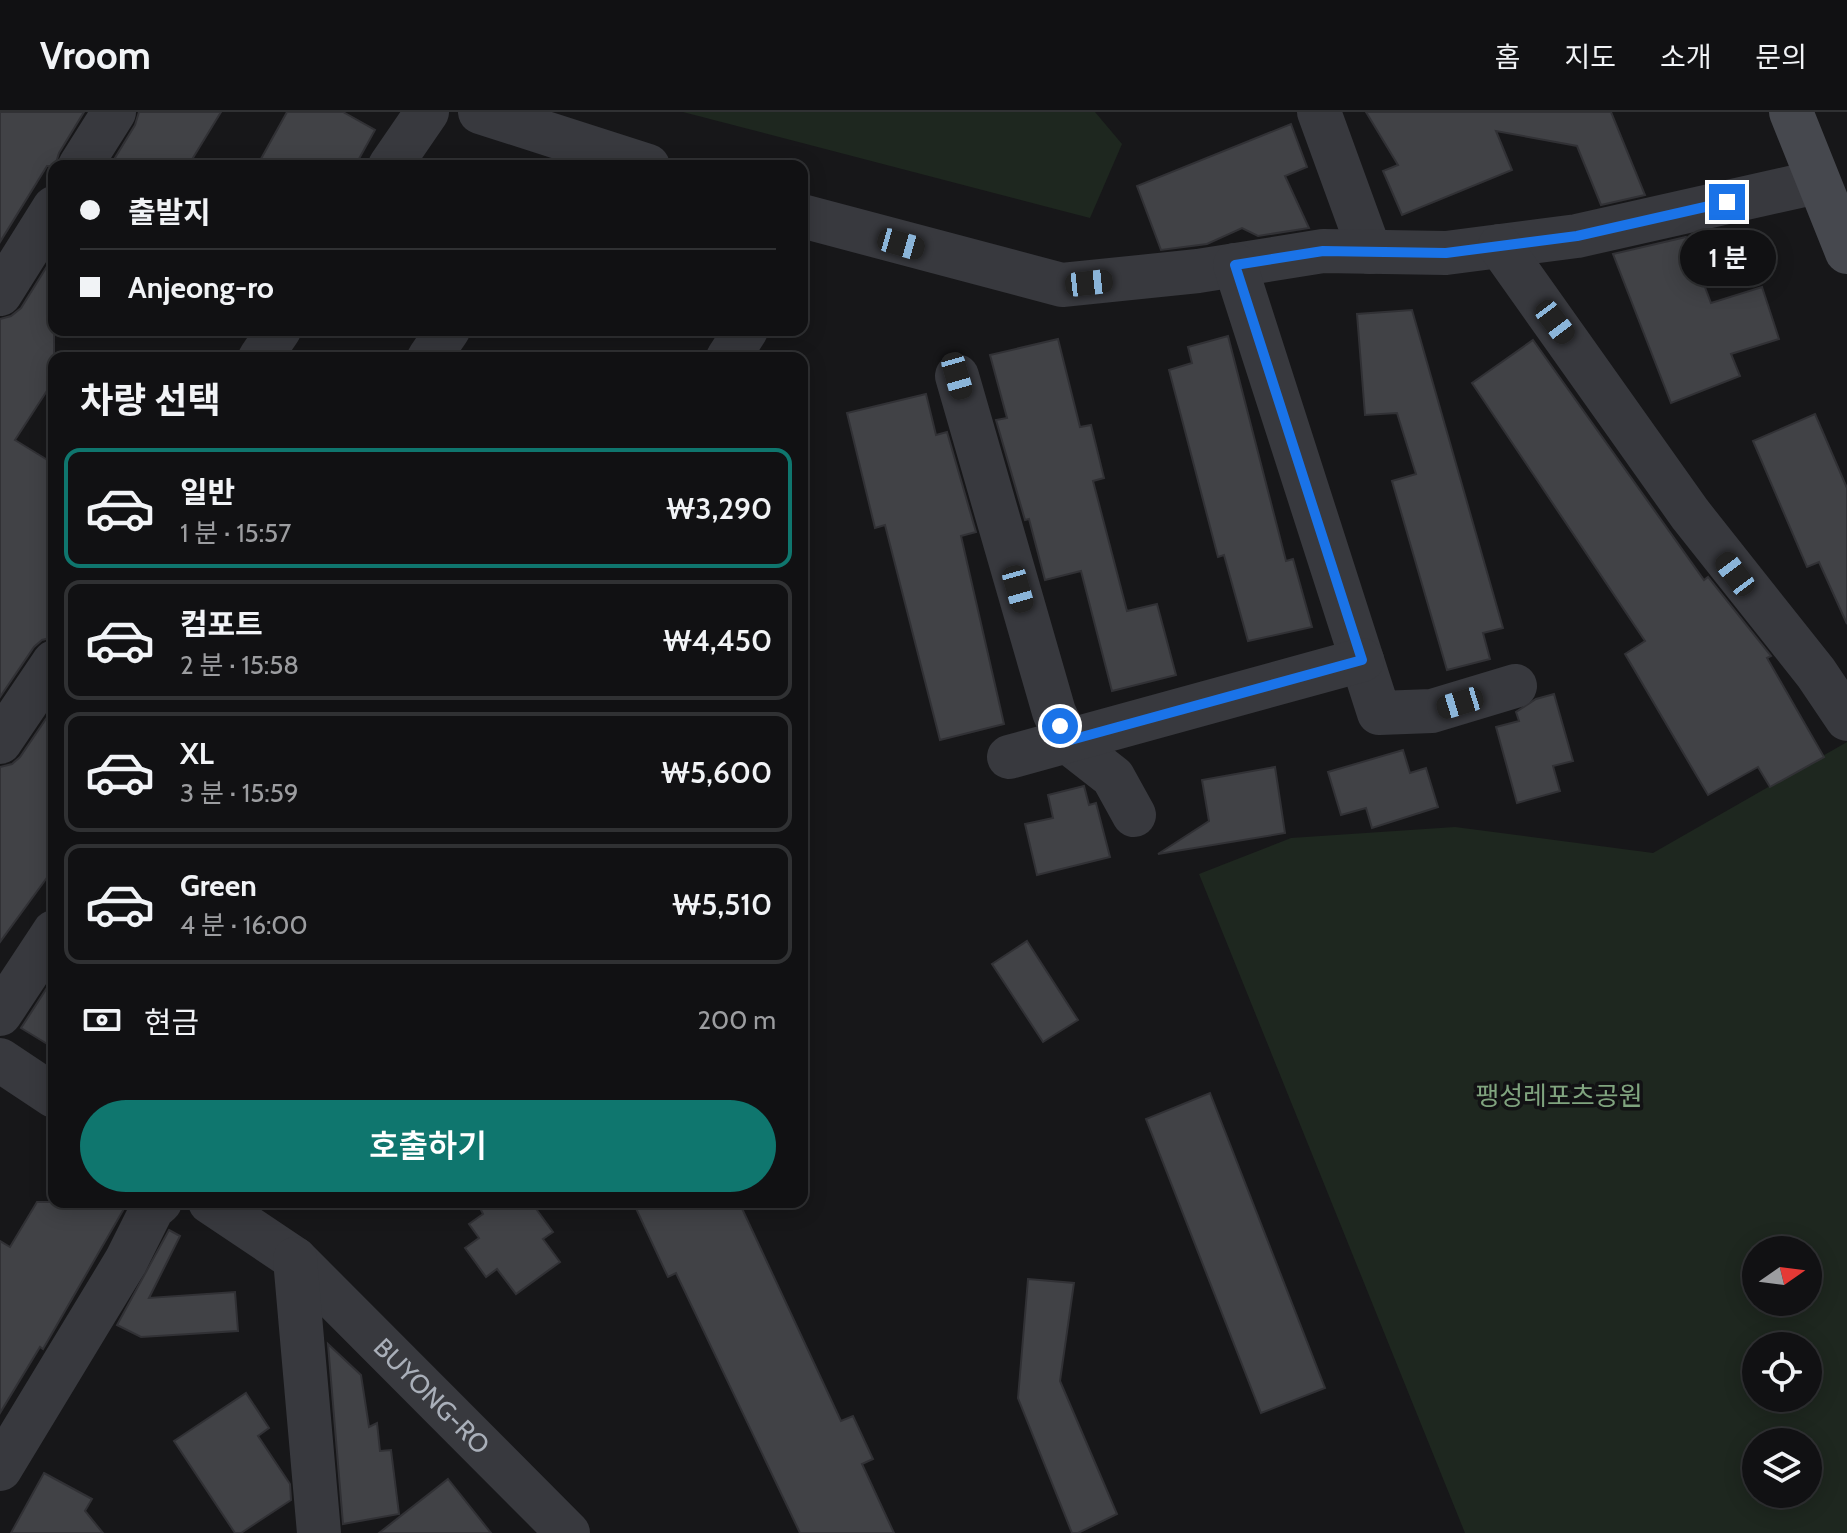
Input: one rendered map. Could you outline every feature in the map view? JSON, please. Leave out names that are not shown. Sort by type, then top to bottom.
[{"type":"main road","points":[[1791,112],[1847,252]]},
{"type":"street","points":[[84,160],[114,112]]},
{"type":"street","points":[[394,160],[427,112]]},
{"type":"street","points":[[480,112],[563,154],[606,160]]},
{"type":"street","points":[[1319,112],[1370,252]]},
{"type":"street","points":[[808,228],[1062,285],[1235,265],[1323,251],[1446,253],[1577,236],[1817,182]]},
{"type":"street","points":[[0,294],[48,218]]},
{"type":"street","points":[[1500,246],[1690,514],[1816,673],[1847,719]]},
{"type":"street","points":[[1235,265],[1379,713],[1432,711],[1515,686]]},
{"type":"street","points":[[957,376],[1054,712],[1067,741],[1113,777],[1134,815]]},
{"type":"street","points":[[1009,757],[1362,660]]},
{"type":"street","points":[[0,742],[48,671]]},
{"type":"street","points":[[0,1014],[48,941]]},
{"type":"street","points":[[0,1060],[48,1092]]},
{"type":"street","points":[[0,1469],[126,1261],[153,1208]]},
{"type":"street","name":"BUYONG-RO","points":[[219,1208],[295,1259],[568,1533]]},
{"type":"street","points":[[295,1259],[319,1533]]},
{"type":"green space","points":[[683,112],[1095,112],[1122,144],[1090,218]]},
{"type":"green space","name":"팽성레포츠공원","points":[[1847,742],[1847,1533],[1465,1533],[1199,874],[1291,838],[1455,827],[1653,853]]},
{"type":"building","points":[[0,112],[84,112],[57,160],[48,160],[48,166],[0,242]]},
{"type":"building","points":[[139,112],[221,112],[192,160],[114,160],[135,125]]},
{"type":"building","points":[[287,112],[343,112],[375,130],[358,160],[260,160]]},
{"type":"building","points":[[1366,112],[1611,112],[1645,195],[1601,205],[1577,146],[1496,131],[1512,170],[1402,215],[1383,171],[1398,165]]},
{"type":"building","points":[[1291,124],[1307,167],[1285,176],[1309,228],[1258,236],[1242,228],[1207,244],[1161,250],[1137,186]]},
{"type":"building","points":[[1686,237],[1711,303],[1762,287],[1779,339],[1731,354],[1740,376],[1671,403],[1613,254]]},
{"type":"building","points":[[48,265],[48,336],[54,336],[54,352],[48,352],[48,389],[15,440],[48,460],[48,638],[34,647],[0,697],[0,319],[11,316],[21,308]]},
{"type":"building","points":[[1412,310],[1503,628],[1483,633],[1490,659],[1447,670],[1392,481],[1416,474],[1397,413],[1365,415],[1357,314]]},
{"type":"building","points":[[1228,336],[1286,561],[1293,559],[1312,627],[1248,641],[1224,555],[1218,557],[1169,370],[1192,363],[1188,347]]},
{"type":"building","points":[[1058,339],[1080,427],[1091,425],[1104,478],[1093,481],[1127,611],[1157,604],[1176,675],[1112,691],[1081,571],[1045,580],[1029,519],[1025,520],[996,420],[1007,418],[990,355]]},
{"type":"building","points":[[1533,340],[1704,580],[1708,577],[1771,656],[1767,658],[1824,757],[1770,787],[1758,767],[1708,795],[1625,654],[1645,641],[1472,383]]},
{"type":"building","points":[[926,394],[936,435],[947,432],[976,532],[961,536],[1004,724],[940,740],[885,525],[875,528],[847,413]]},
{"type":"building","points":[[1815,414],[1847,488],[1847,624],[1819,562],[1807,567],[1753,441]]},
{"type":"building","points":[[1554,694],[1573,761],[1553,766],[1560,791],[1517,803],[1496,727],[1519,721],[1516,712],[1536,699]]},
{"type":"building","points":[[48,716],[48,876],[0,942],[0,767],[12,764]]},
{"type":"building","points":[[1403,750],[1410,773],[1426,768],[1438,807],[1372,828],[1366,808],[1341,815],[1328,772]]},
{"type":"building","points":[[1275,767],[1285,833],[1158,854],[1209,821],[1202,780]]},
{"type":"building","points":[[1084,786],[1089,805],[1096,803],[1110,857],[1037,875],[1025,824],[1053,818],[1048,795]]},
{"type":"building","points":[[1027,941],[1078,1020],[1043,1042],[992,964]]},
{"type":"building","points":[[48,986],[48,1044],[21,1028]]},
{"type":"building","points":[[1210,1093],[1325,1388],[1261,1413],[1146,1119]]},
{"type":"building","points":[[37,1202],[48,1202],[48,1208],[124,1208],[43,1349],[40,1347],[0,1413],[0,1241],[10,1247]]},
{"type":"building","points":[[480,1208],[535,1208],[553,1232],[543,1239],[560,1262],[516,1294],[497,1269],[486,1277],[465,1248],[479,1238],[469,1224],[483,1214]]},
{"type":"building","points":[[636,1208],[742,1208],[841,1421],[853,1416],[873,1459],[862,1464],[894,1533],[800,1533],[676,1273],[668,1277]]},
{"type":"building","points":[[169,1230],[180,1236],[149,1298],[235,1292],[238,1331],[141,1337],[117,1325]]},
{"type":"building","points":[[1028,1279],[1074,1283],[1060,1381],[1117,1514],[1078,1533],[1072,1533],[1018,1398]]},
{"type":"building","points":[[328,1344],[361,1375],[369,1427],[377,1423],[380,1451],[391,1450],[399,1514],[343,1524]]},
{"type":"building","points":[[246,1393],[269,1428],[258,1436],[290,1484],[291,1500],[241,1533],[235,1533],[174,1441]]},
{"type":"building","points":[[44,1473],[92,1499],[85,1511],[103,1533],[11,1533]]},
{"type":"building","points":[[448,1479],[491,1533],[379,1533]]},
{"type":"route","points":[[1060,726],[1067,741],[1362,660],[1235,265],[1323,251],[1446,253],[1577,236],[1727,202]]}]
